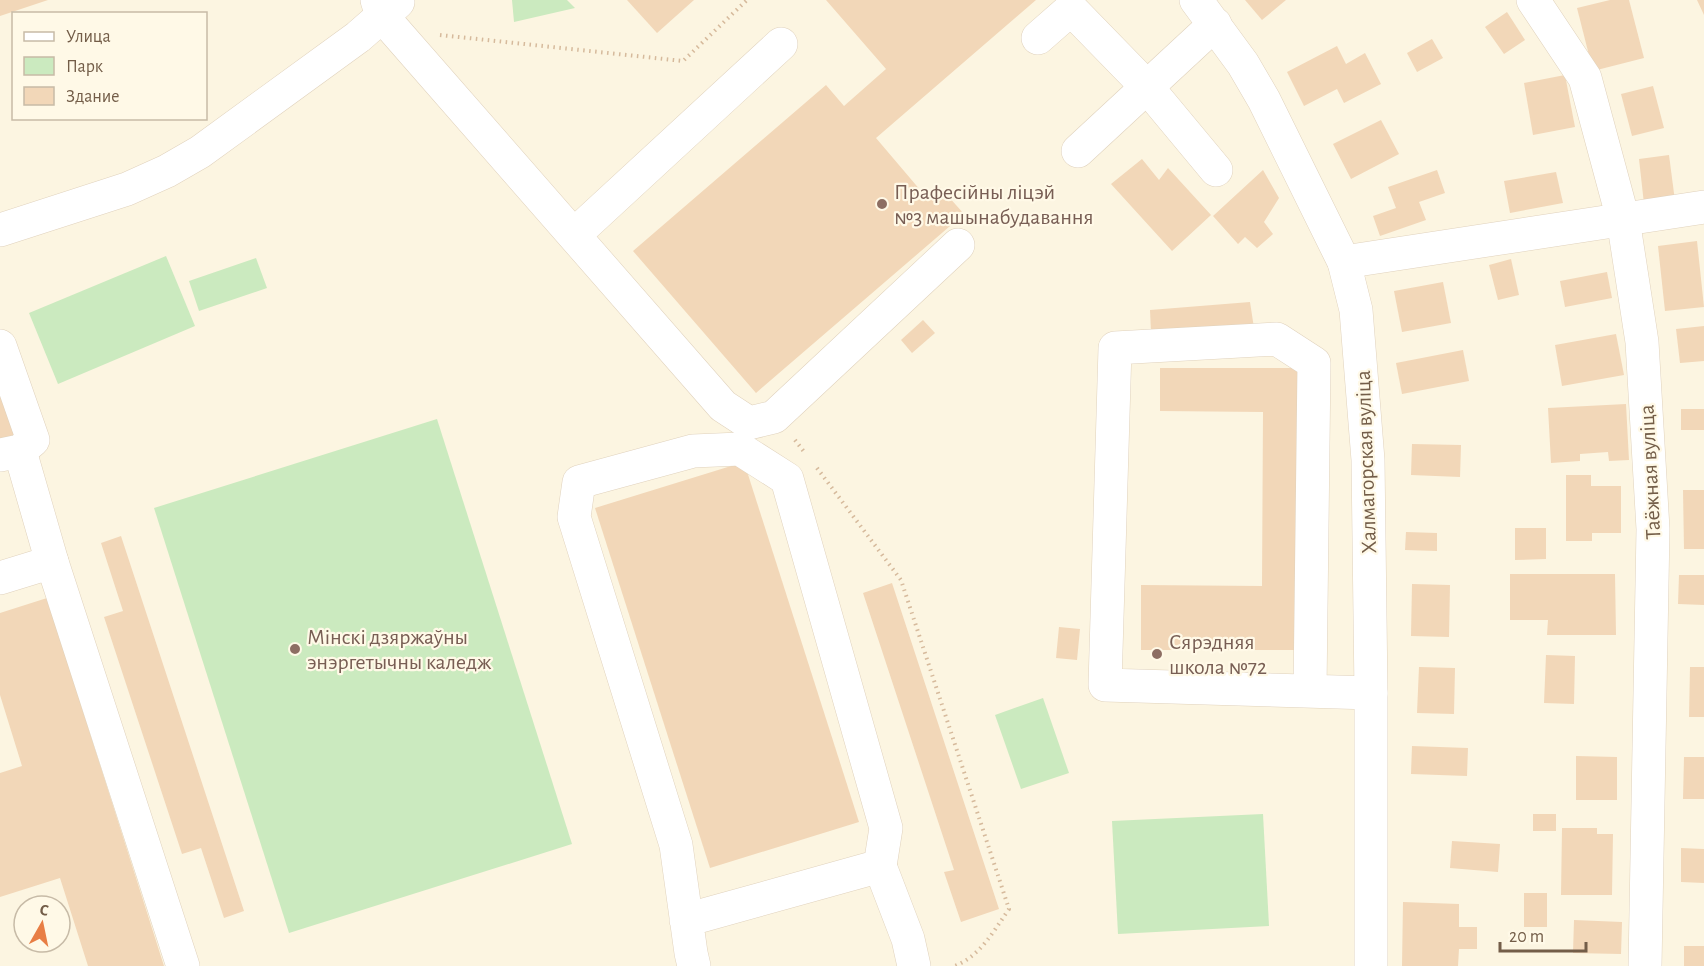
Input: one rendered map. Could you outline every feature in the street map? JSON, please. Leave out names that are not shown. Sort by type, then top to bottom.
[{"type":"street","name":"Таёжная вуліца","points":[[1533,0],[1585,78],[1623,219],[1642,342],[1653,529],[1645,966]]},
{"type":"street","points":[[0,230],[127,189],[167,171],[200,152],[358,37],[386,5],[574,235],[723,406],[749,423],[774,417],[958,245]]},
{"type":"street","points":[[1038,38],[1071,9],[1148,87],[1216,170]]},
{"type":"street","points":[[1078,151],[1148,87],[1205,12]]},
{"type":"street","name":"Халмагорская вуліца","points":[[1205,12],[1243,64],[1264,100],[1344,262],[1356,310],[1368,460],[1371,966]]},
{"type":"street","points":[[574,235],[781,44]]},
{"type":"street","points":[[1344,262],[1704,207]]},
{"type":"street","points":[[1310,691],[1314,363],[1277,339],[1115,348],[1105,685],[1371,693]]},
{"type":"street","points":[[0,346],[33,440],[10,453],[52,562],[183,966]]},
{"type":"street","points":[[694,966],[676,845],[574,517],[579,482],[693,451],[740,449],[787,479],[886,828],[880,866],[908,939],[914,966]]},
{"type":"street","points":[[0,578],[52,562]]},
{"type":"street","points":[[686,920],[880,866]]},
{"type":"path","points":[[439,35],[683,61],[747,0]]},
{"type":"path","points":[[795,440],[810,459]]},
{"type":"path","points":[[817,468],[901,580],[1009,909],[975,953],[968,960],[955,966]]},
{"type":"green space","points":[[512,0],[567,0],[575,8],[514,22]]},
{"type":"green space","points":[[166,256],[195,326],[58,384],[29,313]]},
{"type":"green space","points":[[256,258],[267,288],[199,311],[189,281]]},
{"type":"green space","points":[[437,419],[572,844],[289,933],[154,508]]},
{"type":"green space","points":[[1043,698],[1069,773],[1021,789],[995,715]]},
{"type":"green space","points":[[1263,814],[1269,926],[1118,934],[1112,821]]},
{"type":"building","points":[[0,0],[48,0],[0,16]]},
{"type":"building","points":[[627,0],[694,0],[657,33]]},
{"type":"building","points":[[826,0],[1036,0],[876,138],[927,198],[940,187],[964,214],[756,393],[633,251],[826,85],[844,106],[886,69]]},
{"type":"building","points":[[1245,0],[1286,0],[1262,20]]},
{"type":"building","points":[[1610,0],[1629,0],[1644,58],[1593,71],[1577,8]]},
{"type":"building","points":[[1697,0],[1704,0],[1704,15]]},
{"type":"building","points":[[1507,12],[1525,40],[1504,54],[1485,27]]},
{"type":"building","points":[[1432,39],[1443,58],[1417,72],[1407,53]]},
{"type":"building","points":[[1337,46],[1346,64],[1365,53],[1381,84],[1344,103],[1337,89],[1304,106],[1287,72]]},
{"type":"building","points":[[1565,75],[1575,127],[1533,135],[1524,83]]},
{"type":"building","points":[[1653,86],[1664,128],[1632,136],[1621,94]]},
{"type":"building","points":[[1381,120],[1399,154],[1351,179],[1333,144]]},
{"type":"building","points":[[1669,155],[1675,201],[1644,204],[1639,159]]},
{"type":"building","points":[[1142,159],[1159,180],[1168,168],[1211,215],[1172,251],[1111,184]]},
{"type":"building","points":[[1263,170],[1279,198],[1264,222],[1273,234],[1257,248],[1245,237],[1238,244],[1213,216]]},
{"type":"building","points":[[1437,170],[1445,193],[1419,202],[1426,220],[1380,236],[1373,216],[1396,208],[1388,187]]},
{"type":"building","points":[[1556,172],[1563,203],[1510,213],[1504,181]]},
{"type":"building","points":[[1697,241],[1704,307],[1665,311],[1658,246]]},
{"type":"building","points":[[1511,259],[1519,295],[1498,300],[1489,265]]},
{"type":"building","points":[[1607,272],[1612,298],[1565,307],[1560,281]]},
{"type":"building","points":[[1443,282],[1451,323],[1402,332],[1394,291]]},
{"type":"building","points":[[1250,302],[1254,328],[1151,332],[1150,310]]},
{"type":"building","points":[[923,320],[935,333],[912,353],[901,340]]},
{"type":"building","points":[[1704,326],[1704,361],[1680,363],[1676,329]]},
{"type":"building","points":[[1616,334],[1624,375],[1562,386],[1555,345]]},
{"type":"building","points":[[1463,350],[1469,381],[1402,394],[1396,363]]},
{"type":"building","points":[[0,364],[23,437],[0,444]]},
{"type":"building","points":[[1160,368],[1304,368],[1302,650],[1141,650],[1141,585],[1262,586],[1263,412],[1160,411]]},
{"type":"building","points":[[1626,404],[1629,460],[1609,461],[1608,452],[1580,454],[1580,461],[1551,463],[1548,408]]},
{"type":"building","points":[[1681,409],[1704,409],[1704,430],[1681,430]]},
{"type":"building","points":[[1412,444],[1461,445],[1460,477],[1411,475]]},
{"type":"building","points":[[744,462],[859,822],[710,868],[595,508]]},
{"type":"building","points":[[1566,475],[1591,475],[1591,486],[1621,486],[1621,533],[1592,533],[1592,541],[1566,541]]},
{"type":"building","points":[[1683,490],[1704,490],[1704,549],[1684,549]]},
{"type":"building","points":[[1515,528],[1546,528],[1546,559],[1515,560]]},
{"type":"building","points":[[1406,532],[1437,533],[1437,551],[1405,550]]},
{"type":"building","points":[[121,536],[244,911],[224,918],[201,848],[182,854],[104,617],[123,611],[101,543]]},
{"type":"building","points":[[1510,574],[1615,574],[1616,635],[1547,635],[1548,620],[1510,620]]},
{"type":"building","points":[[1679,575],[1704,575],[1704,605],[1678,604]]},
{"type":"building","points":[[892,583],[999,909],[961,922],[944,872],[954,870],[863,593]]},
{"type":"building","points":[[1412,584],[1450,585],[1449,637],[1411,636]]},
{"type":"building","points":[[47,598],[164,966],[88,966],[72,916],[72,894],[65,894],[60,878],[0,897],[0,773],[22,766],[0,695],[0,613]]},
{"type":"building","points":[[1059,627],[1080,629],[1077,660],[1056,658]]},
{"type":"building","points":[[1546,655],[1575,656],[1574,704],[1544,703]]},
{"type":"building","points":[[1419,667],[1455,668],[1454,714],[1417,713]]},
{"type":"building","points":[[1690,667],[1704,667],[1704,717],[1689,717]]},
{"type":"building","points":[[1412,746],[1468,748],[1467,776],[1411,774]]},
{"type":"building","points":[[1576,756],[1617,757],[1617,800],[1576,800]]},
{"type":"building","points":[[1684,757],[1704,757],[1704,799],[1683,799]]},
{"type":"building","points":[[1533,814],[1556,814],[1556,831],[1533,831]]},
{"type":"building","points":[[1562,828],[1597,828],[1597,834],[1613,834],[1612,895],[1561,895]]},
{"type":"building","points":[[1452,841],[1500,844],[1498,872],[1450,868]]},
{"type":"building","points":[[1681,848],[1704,849],[1704,883],[1681,882]]},
{"type":"building","points":[[1524,893],[1547,893],[1547,927],[1524,927]]},
{"type":"building","points":[[1403,902],[1459,904],[1459,927],[1477,927],[1477,949],[1459,949],[1458,966],[1402,966]]},
{"type":"building","points":[[1574,920],[1622,922],[1621,954],[1573,953]]},
{"type":"building","points":[[1684,946],[1704,946],[1704,966],[1684,966]]},
{"type":"place","name":"Прафесійны ліцэй №3 машынабудавання","points":[[882,204]]},
{"type":"place","name":"Мінскі дзяржаўны энэргетычны каледж","points":[[295,649]]},
{"type":"place","name":"Сярэдняя школа №72","points":[[1157,654]]}]
